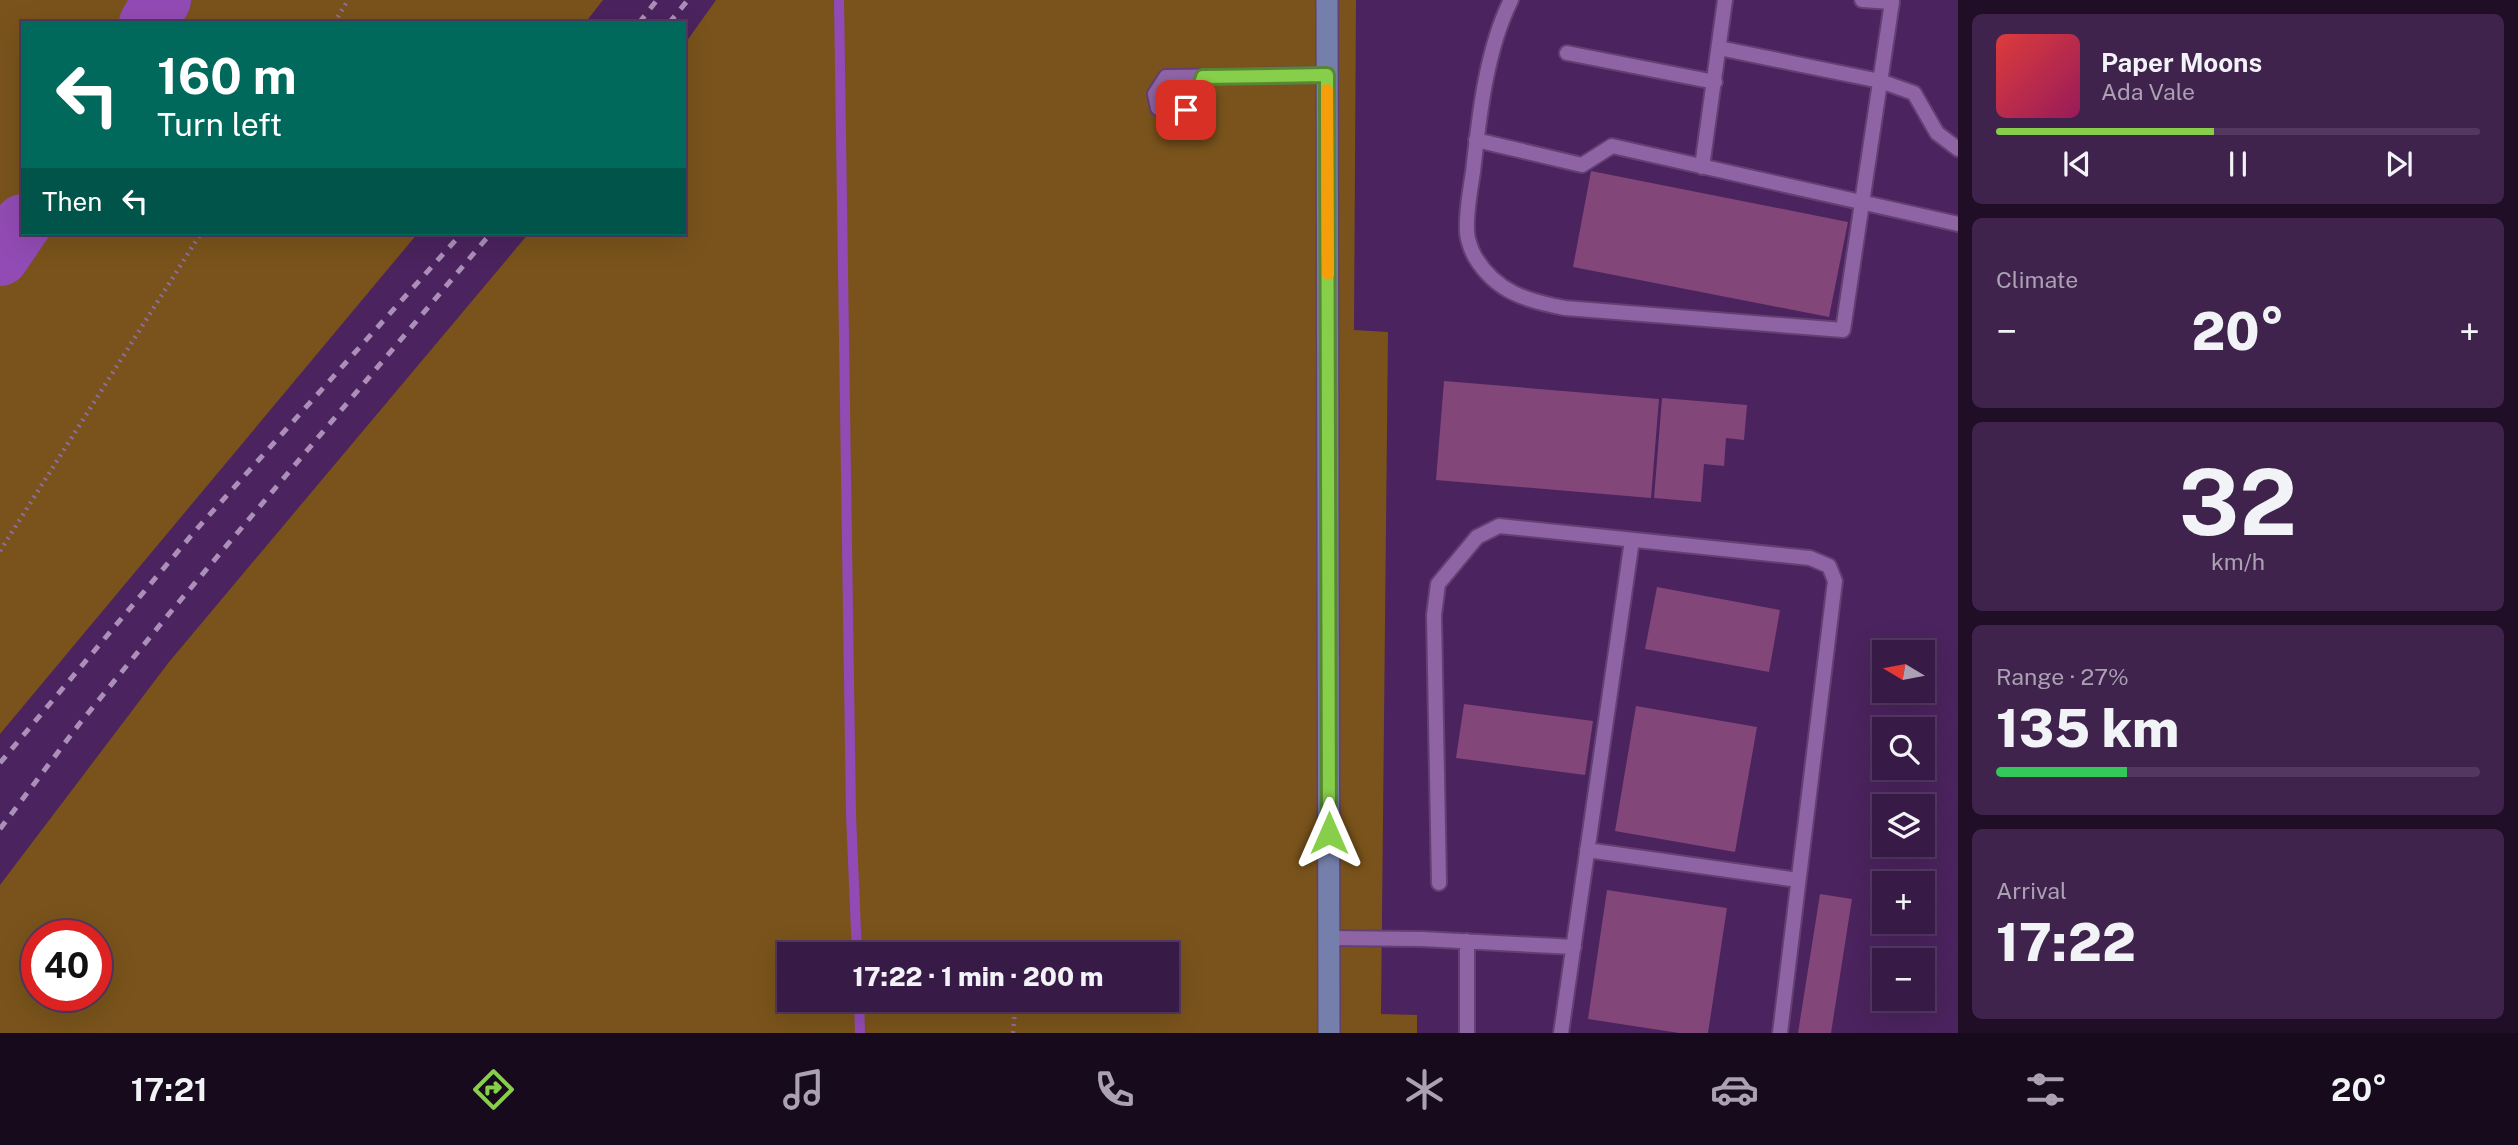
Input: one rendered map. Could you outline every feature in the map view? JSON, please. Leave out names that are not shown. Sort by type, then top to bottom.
[{"type":"street","points":[[1327,0],[1329,1033]]},
{"type":"lane","points":[[1511,0],[1501,21],[1492,52],[1476,140],[1467,233],[1474,256],[1492,278],[1509,291],[1532,302],[1554,306],[1843,330],[1892,2],[1862,0]]},
{"type":"lane","points":[[1702,167],[1725,0]]},
{"type":"lane","points":[[1720,48],[1880,81],[1914,93],[1937,133],[1958,149]]},
{"type":"lane","points":[[1567,52],[1715,82]]},
{"type":"lane","points":[[1203,77],[1327,75]]},
{"type":"lane","points":[[1476,140],[1582,165],[1612,146],[1958,224]]},
{"type":"lane","points":[[1439,883],[1434,615],[1438,584],[1477,537],[1500,526],[1810,558],[1829,566],[1835,581],[1780,1033]]},
{"type":"lane","points":[[1565,1032],[1587,850],[1632,540]]},
{"type":"lane","points":[[1587,850],[1798,880]]},
{"type":"lane","points":[[1329,938],[1574,947]]},
{"type":"lane","points":[[1467,941],[1467,1033]]},
{"type":"path","points":[[335,21],[348,0]]},
{"type":"path","points":[[0,551],[200,235]]},
{"type":"path","points":[[1013,1033],[1015,1012]]},
{"type":"shaded area","points":[[0,0],[603,0],[587,21],[21,21],[21,235],[416,235],[0,734]]},
{"type":"shaded area","points":[[716,0],[1356,0],[1354,330],[1388,332],[1381,1014],[1417,1015],[1417,1033],[0,1033],[0,885],[169,662],[527,235],[686,235],[686,42]]},
{"type":"building","points":[[1591,171],[1848,222],[1829,317],[1573,267]]},
{"type":"building","points":[[1444,381],[1659,399],[1651,498],[1436,480]]},
{"type":"building","points":[[1662,398],[1747,405],[1744,440],[1726,438],[1724,466],[1704,464],[1701,502],[1654,498]]},
{"type":"building","points":[[1657,587],[1780,610],[1769,672],[1645,649]]},
{"type":"building","points":[[1464,704],[1593,721],[1585,775],[1456,758]]},
{"type":"building","points":[[1636,706],[1757,727],[1735,852],[1615,831]]},
{"type":"building","points":[[1607,890],[1727,908],[1708,1033],[1679,1033],[1588,1019]]},
{"type":"building","points":[[1820,894],[1852,899],[1831,1033],[1798,1033]]},
{"type":"waterway","points":[[149,21],[162,0]]},
{"type":"waterway","points":[[839,0],[851,815],[856,942]]},
{"type":"waterway","points":[[0,257],[21,226]]},
{"type":"waterway","points":[[859,1012],[860,1033]]},
{"type":"railway","points":[[641,21],[657,0]]},
{"type":"railway","points":[[671,21],[688,0]]},
{"type":"railway","points":[[0,763],[195,531],[460,235]]},
{"type":"railway","points":[[0,829],[80,723],[173,609],[489,235]]},
{"type":"slow traffic","points":[[1327,90],[1328,274]]},
{"type":"route","points":[[1186,110],[1198,93],[1203,77],[1327,75],[1329,833]]}]
